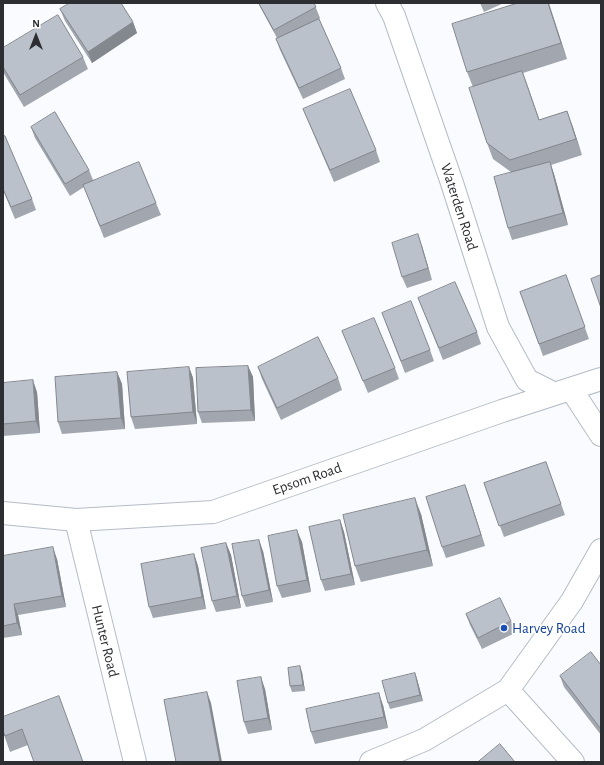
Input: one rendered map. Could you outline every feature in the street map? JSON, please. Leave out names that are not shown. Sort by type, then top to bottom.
[{"type":"main road","name":"Waterden Road","points":[[386,3],[394,16],[449,176],[498,327],[527,380],[562,391]]},
{"type":"main road","name":"Epsom Road","points":[[3,513],[76,520],[213,512],[562,391],[601,379]]},
{"type":"main road","points":[[562,391],[601,435]]},
{"type":"main road","name":"Hunter Road","points":[[76,520],[135,762]]},
{"type":"main road","points":[[371,762],[424,740],[508,690],[572,601],[601,550]]},
{"type":"main road","points":[[508,690],[573,762]]},
{"type":"building","points":[[70,3],[121,3],[133,22],[88,52],[60,9]]},
{"type":"building","points":[[259,3],[314,3],[316,7],[274,30]]},
{"type":"building","points":[[518,3],[548,3],[561,43],[467,72],[452,24]]},
{"type":"building","points":[[58,15],[83,57],[20,95],[3,67],[3,48]]},
{"type":"building","points":[[319,19],[341,68],[299,88],[276,39]]},
{"type":"building","points":[[522,71],[539,120],[567,111],[576,139],[510,160],[487,143],[469,88]]},
{"type":"building","points":[[350,89],[376,150],[330,170],[303,109]]},
{"type":"building","points":[[55,112],[89,170],[65,184],[31,127]]},
{"type":"building","points":[[5,136],[32,199],[11,207],[3,189],[3,137]]},
{"type":"building","points":[[139,162],[156,203],[100,226],[83,185]]},
{"type":"building","points":[[550,162],[563,213],[508,228],[494,177]]},
{"type":"building","points":[[418,234],[428,268],[402,277],[392,243]]},
{"type":"building","points":[[566,275],[585,327],[539,344],[520,292]]},
{"type":"building","points":[[601,275],[601,308],[591,279]]},
{"type":"building","points":[[455,282],[477,332],[439,348],[418,298]]},
{"type":"building","points":[[411,301],[430,350],[401,361],[382,313]]},
{"type":"building","points":[[374,318],[395,368],[363,381],[342,331]]},
{"type":"building","points":[[318,337],[338,378],[277,408],[258,367]]},
{"type":"building","points":[[248,366],[251,410],[198,412],[196,368]]},
{"type":"building","points":[[189,367],[193,412],[131,417],[127,372]]},
{"type":"building","points":[[117,372],[121,418],[58,422],[55,377]]},
{"type":"building","points":[[33,380],[36,421],[3,424],[3,383]]},
{"type":"building","points":[[546,462],[561,504],[499,526],[484,483]]},
{"type":"building","points":[[465,485],[481,535],[442,547],[426,497]]},
{"type":"building","points":[[415,498],[427,550],[355,566],[343,515]]},
{"type":"building","points":[[340,520],[351,574],[321,580],[309,527]]},
{"type":"building","points":[[297,530],[307,580],[277,586],[268,536]]},
{"type":"building","points":[[259,540],[269,590],[242,596],[232,544]]},
{"type":"building","points":[[226,543],[237,596],[212,601],[201,548]]},
{"type":"building","points":[[53,547],[62,596],[14,604],[17,623],[3,626],[3,556]]},
{"type":"building","points":[[194,554],[202,597],[149,607],[141,564]]},
{"type":"building","points":[[500,598],[511,621],[478,638],[466,614]]},
{"type":"building","points":[[591,652],[601,665],[601,729],[560,676]]},
{"type":"building","points":[[300,666],[303,685],[290,686],[288,668]]},
{"type":"building","points":[[415,673],[420,695],[388,703],[382,681]]},
{"type":"building","points":[[261,677],[268,718],[244,722],[237,681]]},
{"type":"building","points":[[207,692],[220,762],[176,762],[164,700]]},
{"type":"building","points":[[379,693],[384,717],[311,732],[306,709]]},
{"type":"building","points":[[59,696],[83,762],[34,762],[22,729],[5,736],[3,731],[3,717]]},
{"type":"building","points":[[500,744],[515,762],[478,762]]},
{"type":"place","name":"Harvey Road","points":[[504,628]]}]
